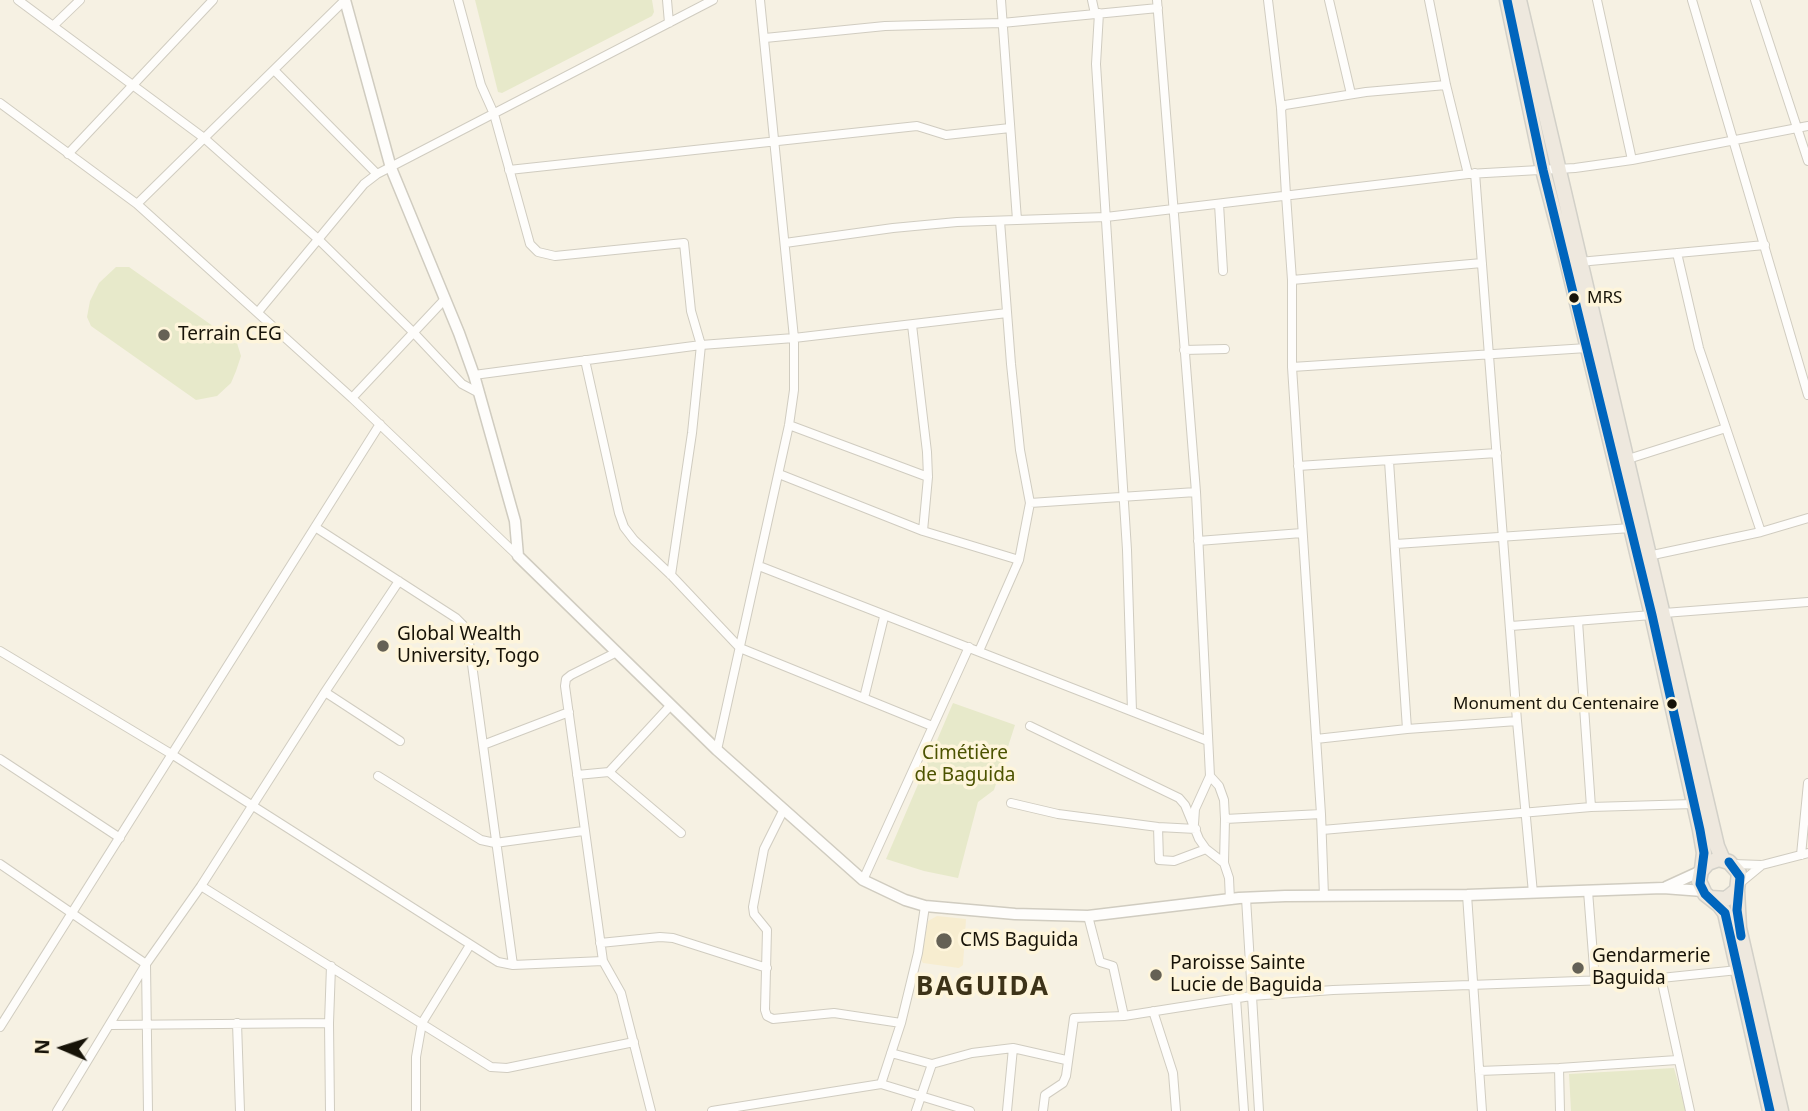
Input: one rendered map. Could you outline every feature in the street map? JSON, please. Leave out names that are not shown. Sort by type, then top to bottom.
[{"type":"highway","points":[[1507,0],[1550,169],[1579,262],[1648,556],[1704,853],[1699,881],[1725,913],[1770,1111]]},
{"type":"highway","points":[[1518,0],[1587,348],[1631,528],[1658,614],[1717,846],[1739,873],[1739,928],[1781,1111]]},
{"type":"highway","points":[[1702,870],[1711,861],[1728,862]]},
{"type":"highway","points":[[1707,894],[1726,899],[1738,887]]},
{"type":"street","points":[[18,0],[204,138],[318,239],[462,384],[479,393]]},
{"type":"street","points":[[53,26],[80,0]]},
{"type":"street","points":[[68,154],[213,0]]},
{"type":"street","points":[[137,204],[345,0],[391,168],[446,299],[474,375],[515,521],[518,556]]},
{"type":"street","points":[[458,0],[481,85],[494,114],[530,244],[538,252],[555,256],[684,243],[689,297],[701,345],[692,433],[671,575]]},
{"type":"street","points":[[667,0],[669,23]]},
{"type":"street","points":[[258,312],[364,184],[377,174],[713,0]]},
{"type":"street","points":[[717,750],[779,474],[794,390],[794,338],[760,0]]},
{"type":"street","points":[[1001,0],[1017,220]]},
{"type":"street","points":[[1092,0],[1097,14],[1096,64],[1124,496],[1132,711]]},
{"type":"street","points":[[1268,0],[1281,108],[1292,280],[1292,367],[1317,739],[1324,895]]},
{"type":"street","points":[[1329,0],[1351,94]]},
{"type":"street","points":[[1429,0],[1446,85],[1472,174],[1491,355],[1517,721],[1533,893]]},
{"type":"street","points":[[1597,0],[1632,160]]},
{"type":"street","points":[[1692,0],[1808,395]]},
{"type":"street","points":[[1755,0],[1808,161]]},
{"type":"street","points":[[765,38],[885,26],[1002,23],[1097,14],[1157,4],[1196,492],[1210,776],[1195,809],[1195,827]]},
{"type":"street","points":[[274,70],[377,174]]},
{"type":"street","points":[[1281,108],[1285,105],[1351,94],[1446,85]]},
{"type":"street","points":[[0,103],[137,204],[380,424],[717,750],[863,880],[905,900],[925,906],[1015,914],[1087,916],[1246,898],[1324,895],[1467,895],[1663,888],[1707,894]]},
{"type":"street","points":[[509,170],[917,126],[946,135],[1010,128]]},
{"type":"street","points":[[785,243],[893,228],[1106,217],[1472,174],[1632,160],[1808,126]]},
{"type":"street","points":[[1219,204],[1223,271]]},
{"type":"street","points":[[979,651],[1019,561],[1030,503],[1020,450],[1000,221]]},
{"type":"street","points":[[1579,262],[1765,245]]},
{"type":"street","points":[[1677,253],[1699,348],[1761,532]]},
{"type":"street","points":[[1292,280],[1482,263]]},
{"type":"street","points":[[352,398],[446,299]]},
{"type":"street","points":[[474,375],[701,345],[794,338],[1007,313]]},
{"type":"street","points":[[912,325],[928,477],[923,531]]},
{"type":"street","points":[[1292,367],[1587,348]]},
{"type":"street","points":[[1184,350],[1225,349]]},
{"type":"street","points":[[585,360],[619,513],[624,527],[634,540],[740,648],[932,726]]},
{"type":"street","points":[[0,1027],[380,424]]},
{"type":"street","points":[[789,425],[928,477]]},
{"type":"street","points":[[1625,460],[1726,428]]},
{"type":"street","points":[[1298,466],[1497,453]]},
{"type":"street","points":[[1389,461],[1406,729]]},
{"type":"street","points":[[779,474],[923,531],[1019,561]]},
{"type":"street","points":[[1030,503],[1196,492]]},
{"type":"street","points":[[1648,556],[1761,532],[1808,518]]},
{"type":"street","points":[[315,527],[456,618],[468,635],[513,965]]},
{"type":"street","points":[[1396,544],[1631,528]]},
{"type":"street","points":[[1198,541],[1302,533]]},
{"type":"street","points":[[759,566],[884,617],[969,647],[1208,741]]},
{"type":"street","points":[[57,1111],[146,964],[201,886],[399,581]]},
{"type":"street","points":[[1511,626],[1808,602]]},
{"type":"street","points":[[864,698],[884,617]]},
{"type":"street","points":[[1577,621],[1591,807]]},
{"type":"street","points":[[863,880],[969,647]]},
{"type":"street","points":[[0,651],[173,755],[498,962],[513,965],[603,961]]},
{"type":"street","points":[[617,652],[566,679],[583,831],[603,961],[621,993],[650,1111]]},
{"type":"street","points":[[325,692],[400,741]]},
{"type":"street","points":[[577,775],[609,772],[670,706]]},
{"type":"street","points":[[483,745],[569,712]]},
{"type":"street","points":[[1317,739],[1517,721]]},
{"type":"street","points":[[1030,726],[1179,798],[1185,804],[1206,849],[1224,863]]},
{"type":"street","points":[[0,759],[120,838]]},
{"type":"street","points":[[609,772],[681,833]]},
{"type":"street","points":[[378,776],[468,834],[495,843],[583,831]]},
{"type":"street","points":[[1210,776],[1219,786],[1224,800],[1224,863],[1229,878],[1230,900]]},
{"type":"street","points":[[1728,862],[1762,865],[1804,854],[1808,783]]},
{"type":"street","points":[[1011,803],[1058,814],[1158,827],[1195,827]]},
{"type":"street","points":[[1322,830],[1591,807],[1694,804]]},
{"type":"street","points":[[784,808],[764,849],[753,907],[754,914],[767,930],[767,1016],[773,1019],[834,1013],[901,1023]]},
{"type":"street","points":[[1226,819],[1321,814]]},
{"type":"street","points":[[1158,827],[1159,860],[1174,861],[1206,849]]},
{"type":"street","points":[[0,864],[146,964]]},
{"type":"street","points":[[1738,887],[1762,865]]},
{"type":"street","points":[[1663,888],[1702,870]]},
{"type":"street","points":[[201,886],[491,1067],[507,1068],[634,1042]]},
{"type":"street","points":[[1588,891],[1595,981]]},
{"type":"street","points":[[1467,895],[1482,1111]]},
{"type":"street","points":[[1246,898],[1259,1111]]},
{"type":"street","points":[[881,1084],[901,1023],[918,953],[925,906]]},
{"type":"street","points":[[1087,916],[1100,962],[1113,966],[1124,1016]]},
{"type":"street","points":[[600,943],[673,938],[767,968]]},
{"type":"street","points":[[416,1111],[416,1056],[422,1023],[470,946]]},
{"type":"street","points":[[146,964],[148,1111]]},
{"type":"street","points":[[330,1111],[331,966]]},
{"type":"street","points":[[1043,1111],[1045,1095],[1063,1083],[1074,1018],[1124,1016],[1251,996],[1333,990],[1661,978],[1738,970]]},
{"type":"street","points":[[1661,978],[1690,1111]]},
{"type":"street","points":[[1236,998],[1244,1111]]},
{"type":"street","points":[[1153,1011],[1173,1073],[1176,1111]]},
{"type":"street","points":[[237,1023],[240,1111]]},
{"type":"street","points":[[111,1025],[329,1023]]},
{"type":"street","points":[[891,1053],[932,1064],[972,1053],[1013,1048],[1066,1060]]},
{"type":"street","points":[[1007,1111],[1013,1048]]},
{"type":"street","points":[[1479,1071],[1559,1069],[1678,1060]]},
{"type":"street","points":[[916,1111],[932,1064]]},
{"type":"street","points":[[1559,1069],[1560,1111]]},
{"type":"street","points":[[712,1111],[881,1084],[967,1111]]},
{"type":"shaded area","name":"CMS Baguida","points":[[937,916],[966,919],[963,965],[959,968],[923,963],[921,960],[928,921]]},
{"type":"green space","points":[[475,0],[652,0],[654,12],[652,16],[502,93],[498,92]]},
{"type":"green space","name":"Terrain CEG","points":[[116,267],[129,267],[237,343],[241,356],[236,371],[231,383],[217,396],[196,400],[91,326],[87,317],[90,301],[99,283]]},
{"type":"green space","name":"Cimétière de Baguida","points":[[953,703],[1015,725],[994,790],[978,802],[958,878],[886,859]]},
{"type":"green space","points":[[1674,1068],[1686,1111],[1571,1111],[1569,1074]]},
{"type":"transit line","points":[[1507,0],[1543,170],[1652,615],[1700,830],[1704,853],[1700,884],[1705,894],[1725,913],[1770,1111]]},
{"type":"transit line","points":[[1729,862],[1740,877],[1737,910],[1741,936]]},
{"type":"place","name":"MRS","points":[[1574,298]]},
{"type":"place","name":"Terrain CEG","points":[[164,335]]},
{"type":"place","name":"Global Wealth University, Togo","points":[[383,646]]},
{"type":"place","name":"Monument du Centenaire","points":[[1672,704]]},
{"type":"place","name":"CMS Baguida","points":[[944,941]]},
{"type":"place","name":"Gendarmerie Baguida","points":[[1578,968]]},
{"type":"place","name":"Paroisse Sainte Lucie de Baguida","points":[[1156,975]]},
{"type":"district","name":"BAGUIDA","points":[[983,988]]}]
